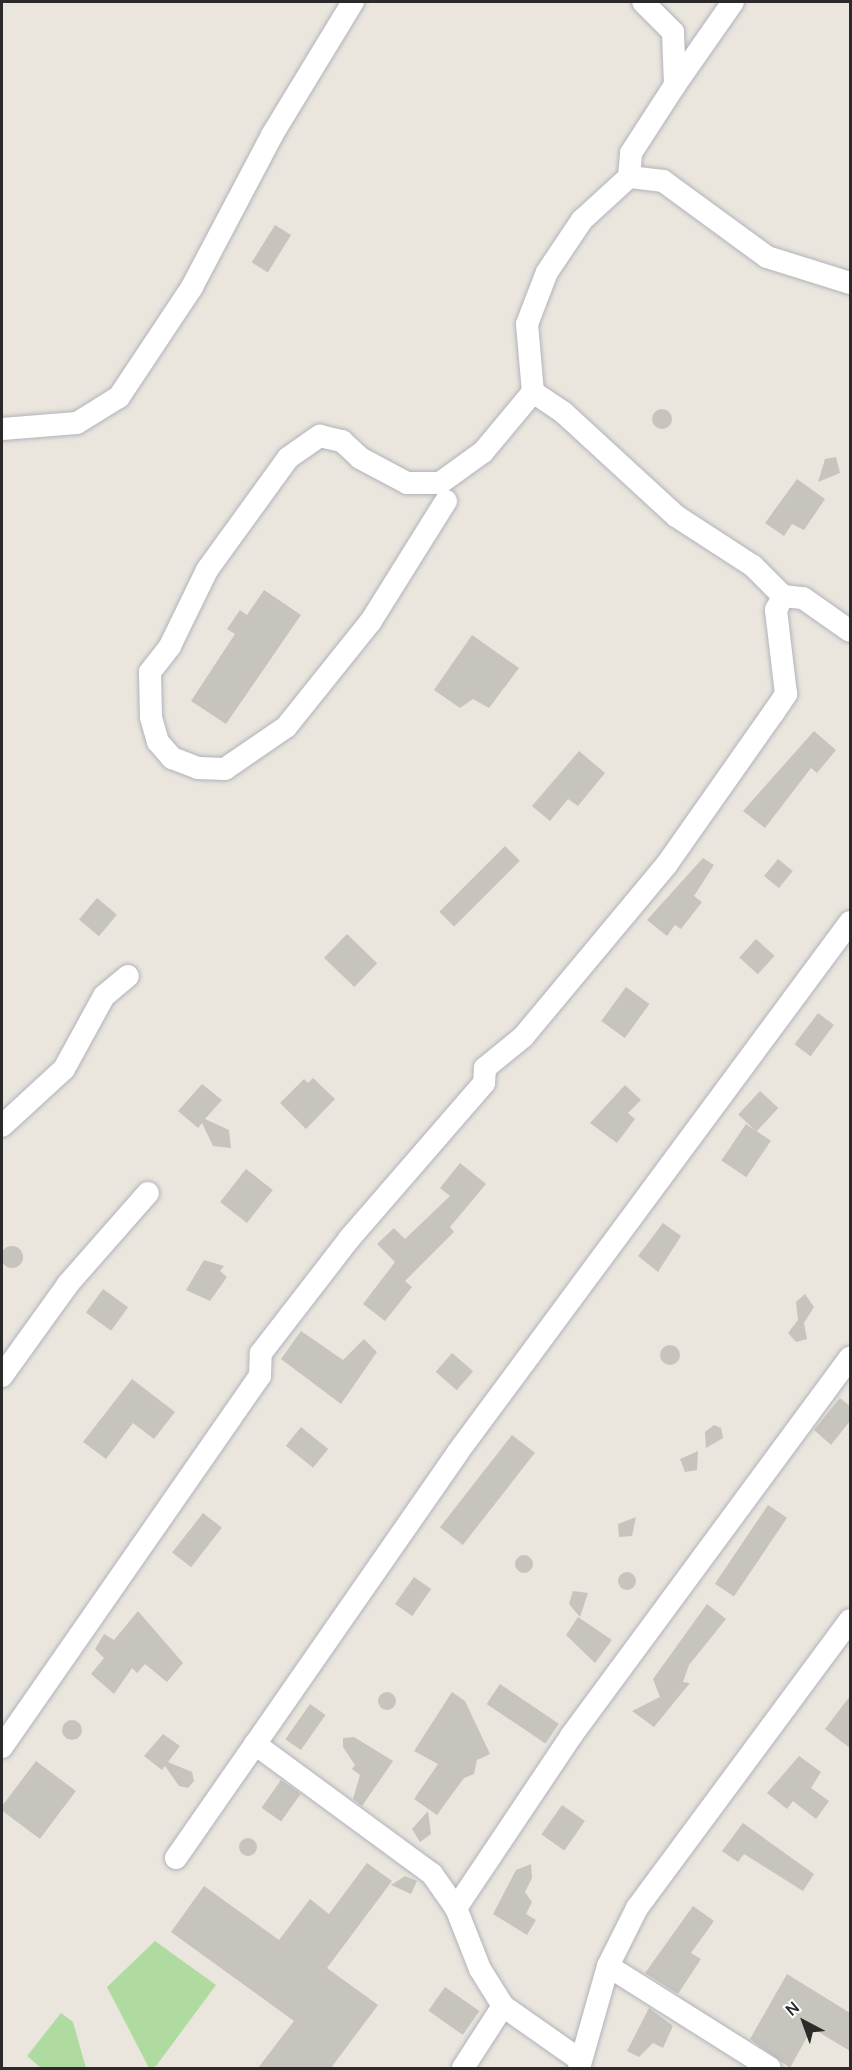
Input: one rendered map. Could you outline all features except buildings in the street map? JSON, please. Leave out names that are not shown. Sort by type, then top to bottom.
[{"type":"street","points":[[2,429],[77,423],[119,397],[192,287],[272,135],[353,2]]},
{"type":"street","points":[[643,2],[673,32],[675,84]]},
{"type":"street","points":[[446,501],[371,621],[286,727],[225,769],[198,768],[172,758],[158,742],[151,717],[150,672],[170,646],[207,570],[288,458],[320,436],[342,441],[360,458],[408,483],[440,483],[483,452],[533,392],[527,324],[547,272],[596,204],[629,177],[631,153],[675,84],[733,2]]},
{"type":"street","points":[[629,177],[663,181],[767,257],[850,283]]},
{"type":"street","points":[[533,392],[564,413],[676,516],[753,566],[783,596],[803,598],[850,631]]},
{"type":"street","points":[[2,1747],[260,1376],[261,1353],[349,1239],[484,1083],[485,1068],[523,1037],[667,864],[774,712],[786,694],[776,610],[783,596]]},
{"type":"street","points":[[176,1858],[458,1452],[850,922]]},
{"type":"street","points":[[2,1125],[64,1069],[104,996],[128,976]]},
{"type":"street","points":[[2,1376],[68,1284],[148,1193]]},
{"type":"street","points":[[456,1908],[571,1736],[850,1358]]},
{"type":"street","points":[[255,1744],[432,1874],[456,1908],[480,1970],[503,2006],[579,2064],[608,1966],[637,1908],[850,1620]]},
{"type":"street","points":[[608,1966],[770,2068]]},
{"type":"street","points":[[463,2068],[503,2006]]},
{"type":"green space","points":[[155,1941],[216,1985],[156,2066],[149,2068],[107,1987]]},
{"type":"green space","points":[[61,2013],[73,2022],[86,2068],[41,2068],[27,2056]]}]
